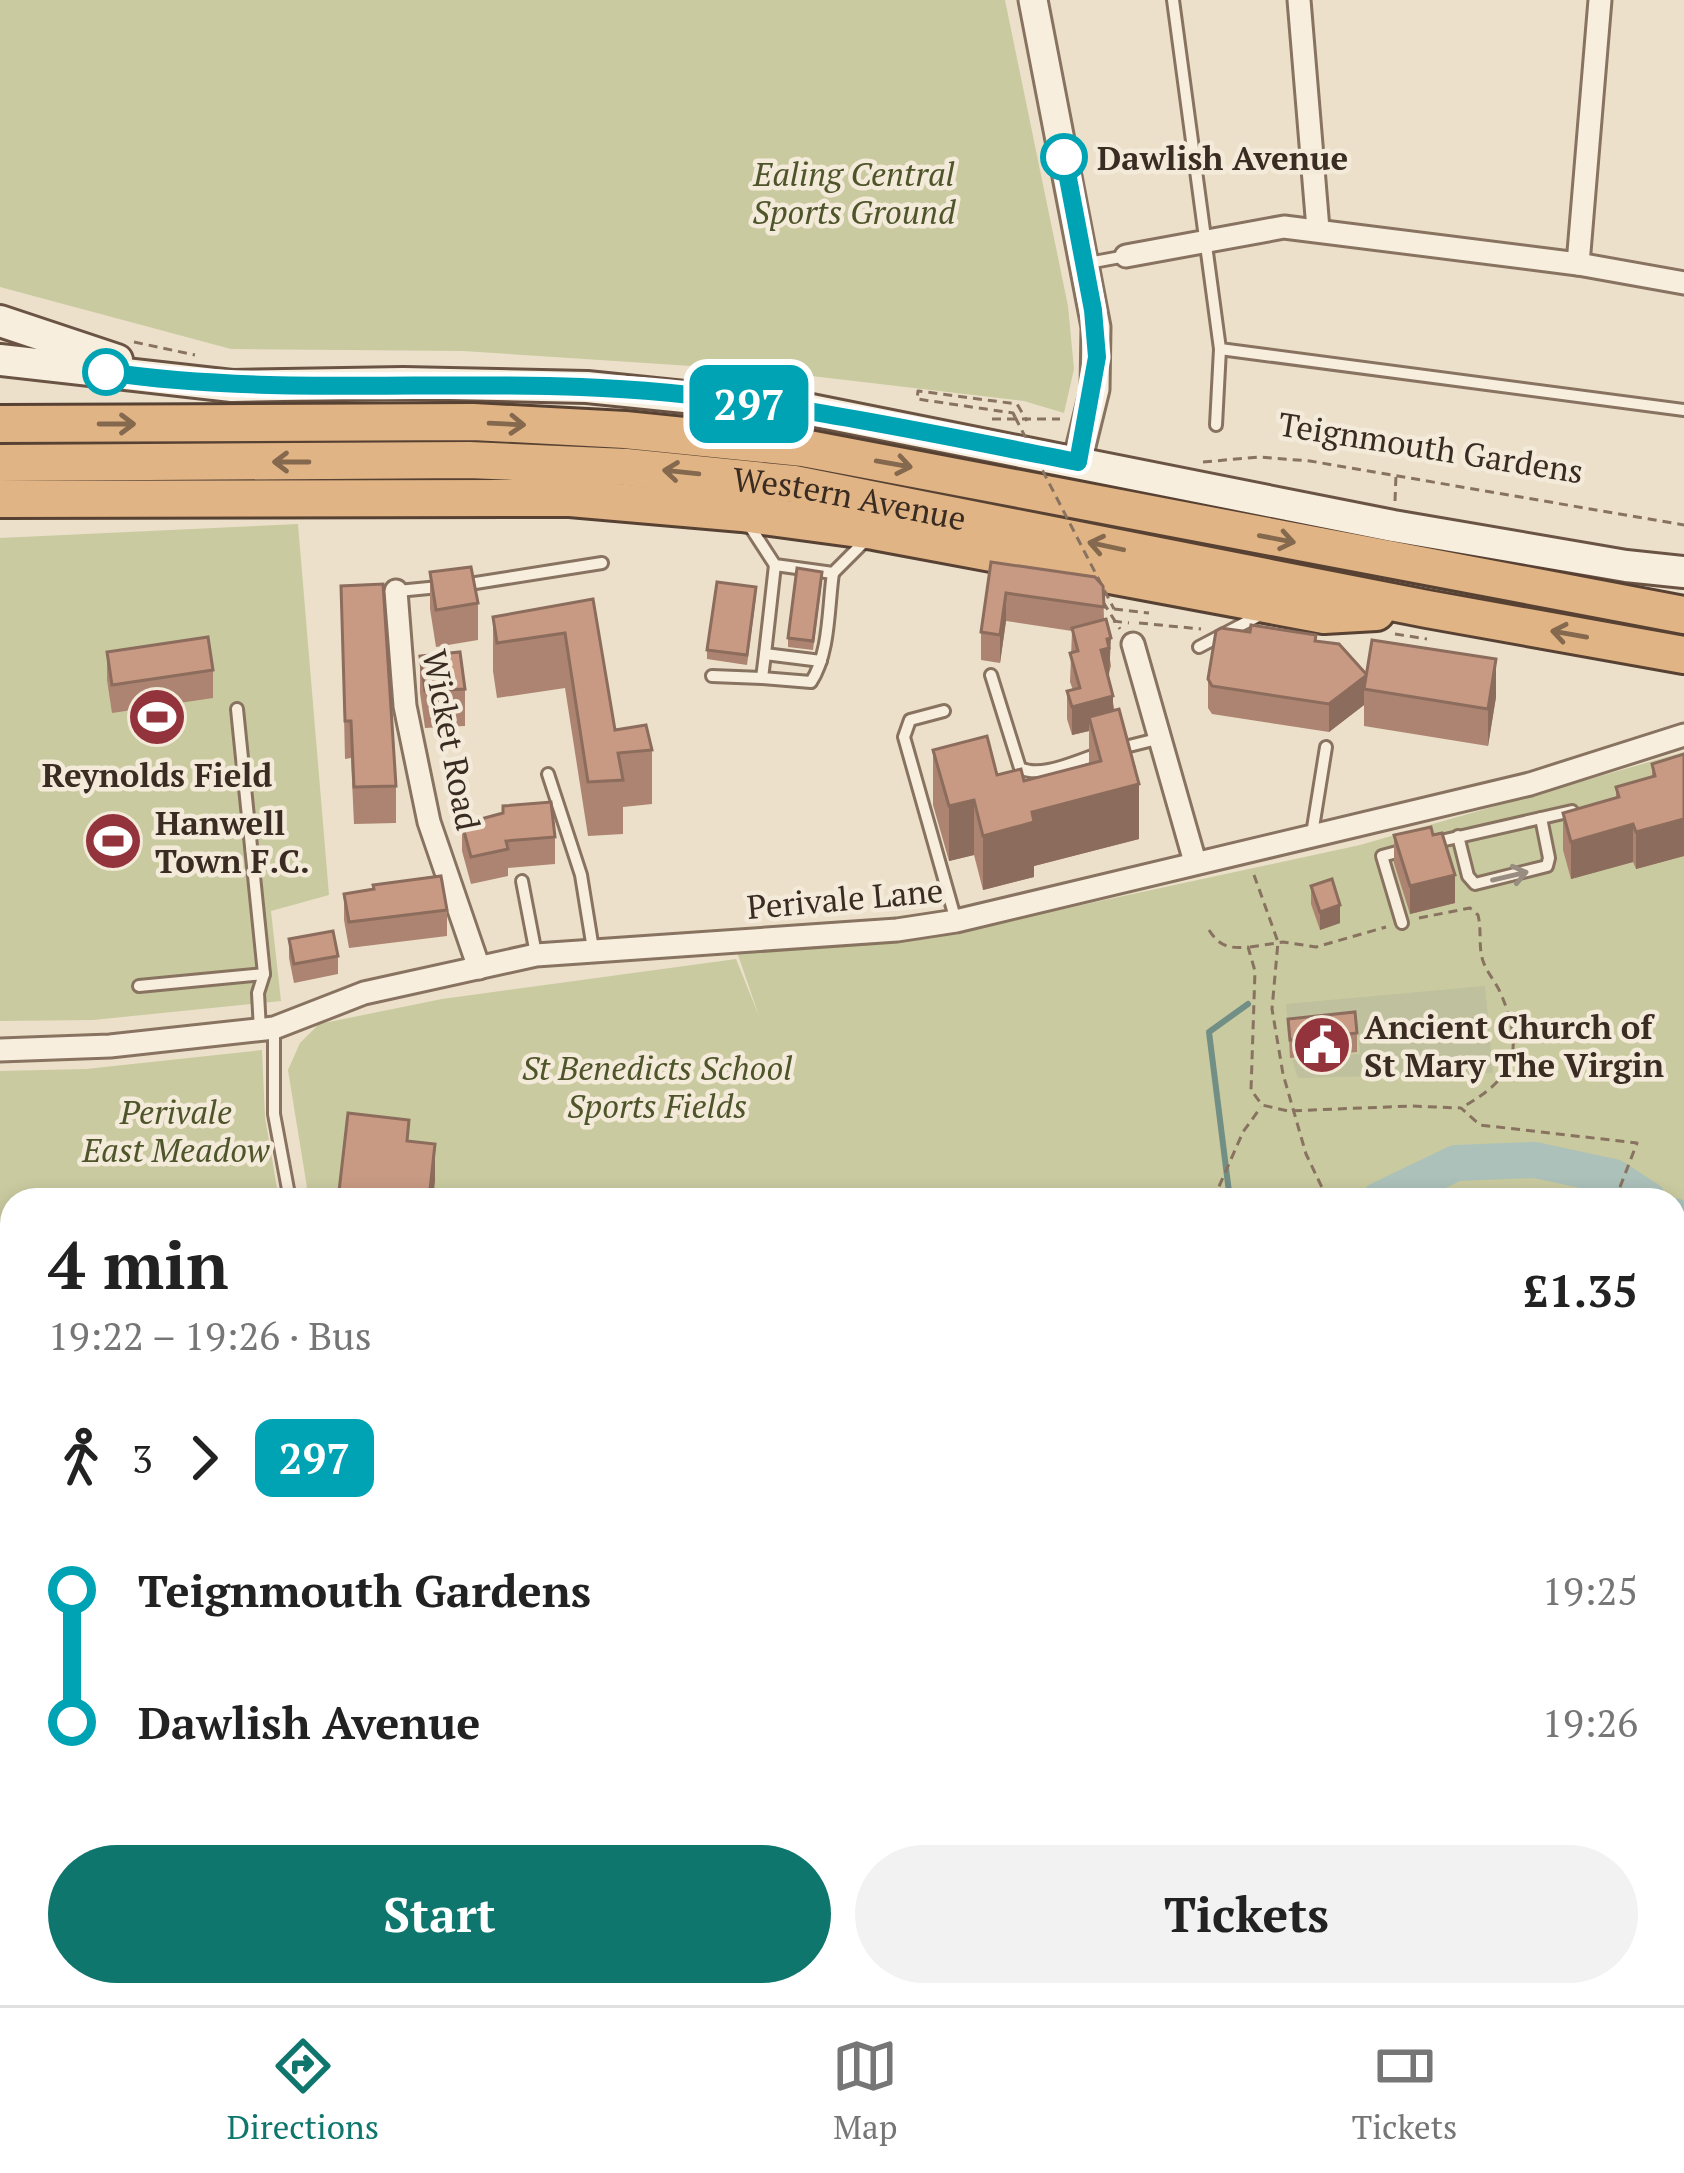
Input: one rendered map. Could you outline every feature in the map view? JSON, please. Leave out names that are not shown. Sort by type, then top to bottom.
[{"type":"highway","name":"Western Avenue","points":[[0,424],[473,422],[625,430],[803,448],[1684,615]]},
{"type":"highway","name":"Western Avenue","points":[[0,463],[469,460],[626,467],[794,484],[1425,624],[1684,655]]},
{"type":"highway","points":[[0,500],[528,498],[742,513],[874,531],[1276,608],[1425,624]]},
{"type":"main road","points":[[0,321],[180,379]]},
{"type":"main road","points":[[0,344],[98,371]]},
{"type":"main road","points":[[0,360],[232,386],[586,387],[811,410],[1393,526],[1684,572]]},
{"type":"street","points":[[1033,0],[1085,263],[1097,357],[1078,462]]},
{"type":"street","points":[[1299,0],[1318,229]]},
{"type":"street","points":[[1578,264],[1600,0]]},
{"type":"street","points":[[1126,256],[1284,227],[1578,264],[1684,283]]},
{"type":"street","name":"Wicket Road","points":[[388,591],[429,822],[479,968]]},
{"type":"street","points":[[1133,644],[1195,862]]},
{"type":"street","name":"Perivale Lane","points":[[0,1050],[110,1046],[267,1029],[364,993],[536,956],[956,922],[1530,784],[1684,734]]},
{"type":"lane","points":[[1173,0],[1220,350],[1216,425]]},
{"type":"lane","points":[[1085,263],[1126,256]]},
{"type":"lane","points":[[1220,350],[1684,410]]},
{"type":"lane","points":[[742,513],[775,565],[762,678]]},
{"type":"lane","points":[[712,676],[811,682],[821,662],[832,573],[874,531]]},
{"type":"lane","points":[[388,591],[602,563]]},
{"type":"lane","points":[[775,565],[832,573]]},
{"type":"lane","points":[[1199,646],[1276,608]]},
{"type":"lane","points":[[765,653],[821,662]]},
{"type":"lane","points":[[991,675],[1015,757],[1020,768],[1030,773],[1161,739]]},
{"type":"lane","points":[[237,710],[265,974],[258,993],[288,1188]]},
{"type":"lane","points":[[944,711],[910,720],[904,737],[956,922]]},
{"type":"lane","points":[[1312,834],[1326,747]]},
{"type":"lane","points":[[548,774],[581,875],[592,950]]},
{"type":"lane","points":[[1402,923],[1382,856],[1586,808]]},
{"type":"lane","points":[[1458,836],[1474,884],[1547,866],[1550,858],[1541,818]]},
{"type":"lane","points":[[522,881],[536,956]]},
{"type":"lane","points":[[139,986],[265,974]]},
{"type":"path","points":[[979,418],[1027,422],[1017,404],[918,391],[917,399],[1013,412],[1015,416],[1114,609],[1153,613]]},
{"type":"path","name":"Teignmouth Gardens","points":[[1171,481],[1203,462],[1276,458],[1396,473],[1684,525]]},
{"type":"path","points":[[1102,599],[1125,601]]},
{"type":"path","points":[[1113,621],[1209,629]]},
{"type":"path","points":[[1376,631],[1425,624]]},
{"type":"path","points":[[1253,870],[1278,942],[1272,1010],[1294,1111],[1306,1154],[1323,1188]]},
{"type":"path","points":[[1209,930],[1216,941],[1232,949],[1278,942],[1316,947],[1470,908],[1478,915],[1480,951],[1485,969],[1500,990],[1515,1052],[1506,1075],[1484,1096],[1461,1108],[1294,1111],[1262,1105],[1251,1090],[1255,970],[1248,947]]},
{"type":"path","points":[[1218,1188],[1243,1132],[1262,1105]]},
{"type":"path","points":[[1461,1108],[1480,1125],[1637,1143],[1620,1188]]},
{"type":"green space","name":"Ealing Central Sports Ground","points":[[0,0],[1005,0],[1068,306],[1074,369],[1064,413],[1024,401],[769,371],[463,351],[231,349],[0,287]]},
{"type":"green space","name":"Reynolds Field","points":[[298,524],[329,895],[271,911],[281,1001],[93,1020],[0,1021],[0,538]]},
{"type":"green space","name":"St Benedicts School Sports Fields","points":[[1684,752],[1684,1188],[307,1188],[288,1070],[300,1043],[319,1024],[442,999],[736,959],[759,1016],[737,952],[1035,915],[1360,845]]},
{"type":"green space","points":[[1485,986],[1493,1073],[1298,1078],[1292,1060],[1360,1054],[1358,1029],[1289,1034],[1286,1004]]},
{"type":"green space","name":"Perivale East Meadow","points":[[262,1050],[265,1117],[277,1188],[0,1188],[0,1071],[86,1069]]},
{"type":"building","points":[[991,562],[1095,577],[1103,586],[1104,607],[1006,593],[1000,635],[981,632]]},
{"type":"building","points":[[471,567],[478,603],[436,610],[430,572]]},
{"type":"building","points":[[797,568],[822,572],[813,641],[788,638]]},
{"type":"building","points":[[717,582],[756,587],[747,655],[707,650]]},
{"type":"building","points":[[383,584],[396,786],[354,787],[351,721],[345,721],[341,586]]},
{"type":"building","points":[[593,599],[615,730],[646,725],[652,750],[618,753],[623,780],[588,782],[565,633],[497,643],[493,617]]},
{"type":"building","points":[[1106,619],[1111,638],[1107,639],[1109,648],[1101,650],[1113,696],[1072,707],[1067,691],[1080,688],[1070,653],[1078,651],[1072,628]]},
{"type":"building","points":[[1251,625],[1316,635],[1315,641],[1339,644],[1367,675],[1329,704],[1212,686],[1208,679],[1216,631],[1250,632]]},
{"type":"building","points":[[208,637],[213,670],[112,685],[107,652]]},
{"type":"building","points":[[1372,640],[1496,659],[1488,709],[1364,689]]},
{"type":"building","points":[[460,652],[465,689],[425,691],[420,656]]},
{"type":"building","points":[[1119,709],[1139,784],[1032,812],[1034,822],[983,836],[974,800],[949,806],[933,750],[987,736],[997,775],[1021,769],[1024,781],[1101,761],[1089,717]]},
{"type":"building","points":[[1684,754],[1684,819],[1636,832],[1633,824],[1571,842],[1563,813],[1619,797],[1616,787],[1655,776],[1652,764]]},
{"type":"building","points":[[551,802],[555,837],[506,841],[508,849],[471,857],[462,824],[503,813],[503,806]]},
{"type":"building","points":[[1431,827],[1433,835],[1442,833],[1455,875],[1410,886],[1394,835]]},
{"type":"building","points":[[441,876],[447,910],[349,922],[344,894]]},
{"type":"building","points":[[1332,879],[1340,905],[1320,912],[1311,886]]},
{"type":"building","points":[[333,931],[338,956],[294,964],[289,939]]},
{"type":"building","points":[[1355,1012],[1357,1033],[1290,1040],[1288,1019]]},
{"type":"building","points":[[348,1113],[409,1120],[407,1141],[435,1144],[430,1188],[339,1188]]},
{"type":"waterway","points":[[1228,1188],[1209,1032],[1248,1004]]},
{"type":"waterway","points":[[1404,1188],[1456,1163],[1535,1160],[1614,1177],[1631,1188]]},
{"type":"bus line","name":"297","points":[[106,372],[232,386],[586,387],[811,410],[1078,462],[1094,389],[1096,327],[1064,157]]},
{"type":"place","name":"Dawlish Avenue","points":[[1064,157]]},
{"type":"place","name":"Reynolds Field","points":[[157,717]]},
{"type":"place","name":"Hanwell Town F.C.","points":[[113,841]]},
{"type":"place","name":"Ancient Church of St Mary The Virgin","points":[[1322,1045]]}]
